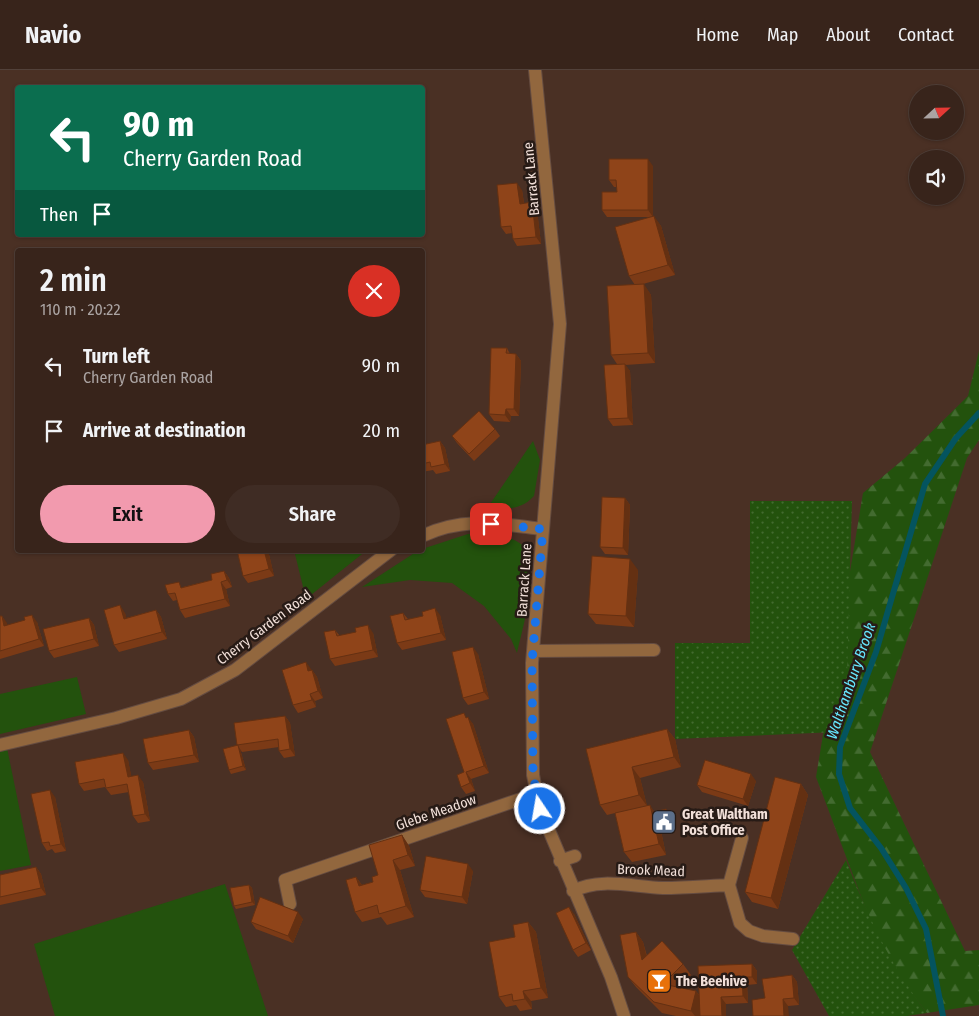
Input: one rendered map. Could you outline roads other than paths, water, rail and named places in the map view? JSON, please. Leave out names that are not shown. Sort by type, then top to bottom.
[{"type":"street","name":"Barrack Lane","points":[[536,70],[560,324],[534,651],[533,775],[536,794],[560,861],[611,977],[624,1016]]},
{"type":"street","points":[[425,534],[438,528],[473,522],[543,529]]},
{"type":"street","name":"Cherry Garden Road","points":[[0,745],[116,718],[181,699],[235,670],[387,553]]},
{"type":"street","points":[[534,651],[654,650]]},
{"type":"street","name":"Glebe Meadow","points":[[290,904],[285,880],[536,794]]},
{"type":"street","points":[[742,838],[729,885],[740,923],[749,931],[763,936],[793,939]]},
{"type":"street","points":[[560,861],[575,856]]},
{"type":"street","name":"Brook Mead","points":[[573,891],[584,885],[598,883],[664,888],[729,885]]},
{"type":"waterway","name":"Walthambury Brook","points":[[943,1016],[926,929],[906,888],[881,848],[850,808],[839,774],[840,747],[876,652],[925,484],[956,438],[979,413]]},
{"type":"place","name":"Great Waltham Post Office","points":[[664,822]]},
{"type":"place","name":"The Beehive","points":[[659,981]]}]
